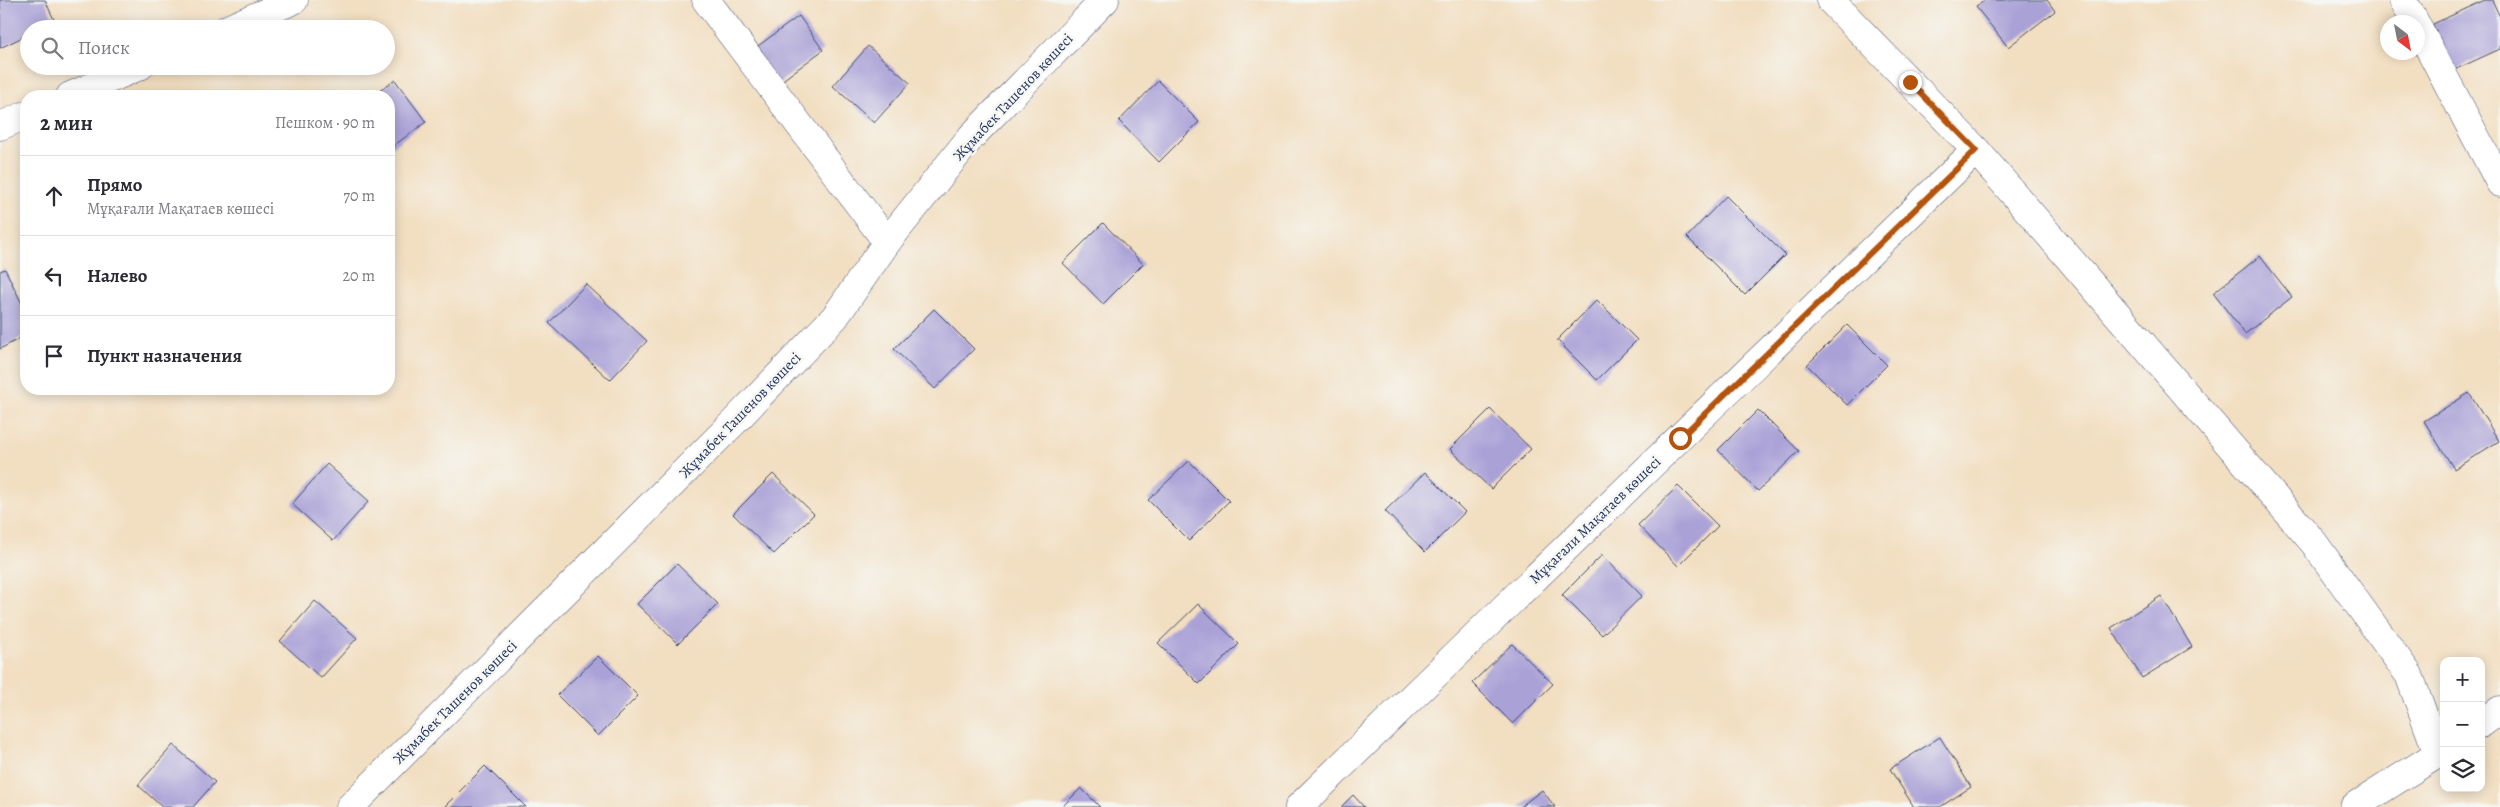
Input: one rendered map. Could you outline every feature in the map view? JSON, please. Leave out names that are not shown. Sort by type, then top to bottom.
[{"type":"street","points":[[248,20],[294,0]]},
{"type":"street","points":[[706,0],[887,242]]},
{"type":"street","name":"Жұмабек Ташенов көшесі","points":[[350,807],[835,317],[887,242],[972,137],[1104,0]]},
{"type":"street","points":[[1830,0],[1976,150],[2314,543],[2410,675],[2440,750]]},
{"type":"street","points":[[2403,0],[2411,15]]},
{"type":"street","points":[[2425,40],[2500,183]]},
{"type":"street","points":[[84,90],[119,75]]},
{"type":"street","points":[[0,126],[20,118]]},
{"type":"street","name":"Мұқағали Мақатаев көшесі","points":[[1299,807],[1976,150]]},
{"type":"street","points":[[2485,721],[2500,710]]},
{"type":"street","points":[[2354,807],[2440,753]]},
{"type":"building","points":[[0,0],[45,0],[54,20],[20,20],[20,38],[0,48]]},
{"type":"building","points":[[1985,0],[2047,0],[2055,11],[2008,47],[1976,7]]},
{"type":"building","points":[[2485,0],[2492,0],[2500,17],[2500,49],[2454,70],[2433,24]]},
{"type":"building","points":[[799,16],[823,50],[776,85],[751,51]]},
{"type":"building","points":[[868,46],[910,83],[874,123],[833,86]]},
{"type":"building","points":[[395,80],[426,122],[395,145],[395,90],[381,90]]},
{"type":"building","points":[[1158,81],[1199,122],[1159,162],[1119,121]]},
{"type":"building","points":[[1726,196],[1785,255],[1745,295],[1687,237]]},
{"type":"building","points":[[1103,223],[1143,264],[1103,304],[1063,263]]},
{"type":"building","points":[[2260,256],[2292,297],[2245,334],[2213,293]]},
{"type":"building","points":[[5,269],[20,300],[20,338],[0,349],[0,271]]},
{"type":"building","points":[[586,284],[647,341],[610,380],[549,323]]},
{"type":"building","points":[[1597,300],[1637,340],[1597,380],[1557,340]]},
{"type":"building","points":[[934,309],[974,349],[935,389],[894,349]]},
{"type":"building","points":[[1847,325],[1887,365],[1847,405],[1807,365]]},
{"type":"building","points":[[2469,393],[2499,441],[2454,469],[2424,421]]},
{"type":"building","points":[[1490,409],[1531,449],[1491,489],[1450,449]]},
{"type":"building","points":[[1758,410],[1799,451],[1758,491],[1718,450]]},
{"type":"building","points":[[1189,461],[1229,501],[1189,541],[1148,500]]},
{"type":"building","points":[[327,464],[369,501],[333,541],[292,504]]},
{"type":"building","points":[[1425,472],[1465,512],[1425,552],[1385,511]]},
{"type":"building","points":[[773,474],[814,514],[774,554],[733,514]]},
{"type":"building","points":[[1678,486],[1718,526],[1678,566],[1638,525]]},
{"type":"building","points":[[1602,555],[1642,596],[1602,635],[1562,595]]},
{"type":"building","points":[[677,564],[718,604],[678,644],[637,604]]},
{"type":"building","points":[[2161,596],[2192,647],[2142,678],[2111,628]]},
{"type":"building","points":[[315,601],[357,638],[321,678],[280,641]]},
{"type":"building","points":[[1198,604],[1239,644],[1199,684],[1158,643]]},
{"type":"building","points":[[1512,644],[1553,684],[1513,724],[1472,683]]},
{"type":"building","points":[[598,656],[638,696],[598,736],[557,695]]},
{"type":"building","points":[[1940,737],[1971,787],[1940,807],[1914,807],[1890,769]]},
{"type":"building","points":[[173,745],[215,782],[193,807],[162,807],[138,785]]},
{"type":"building","points":[[485,766],[526,807],[445,806]]},
{"type":"building","points":[[1081,788],[1100,807],[1062,807]]},
{"type":"building","points":[[1542,790],[1555,807],[1520,807]]},
{"type":"building","points":[[1353,795],[1364,807],[1341,807]]},
{"type":"route","points":[[1680,438],[1976,150],[1910,82]]}]
